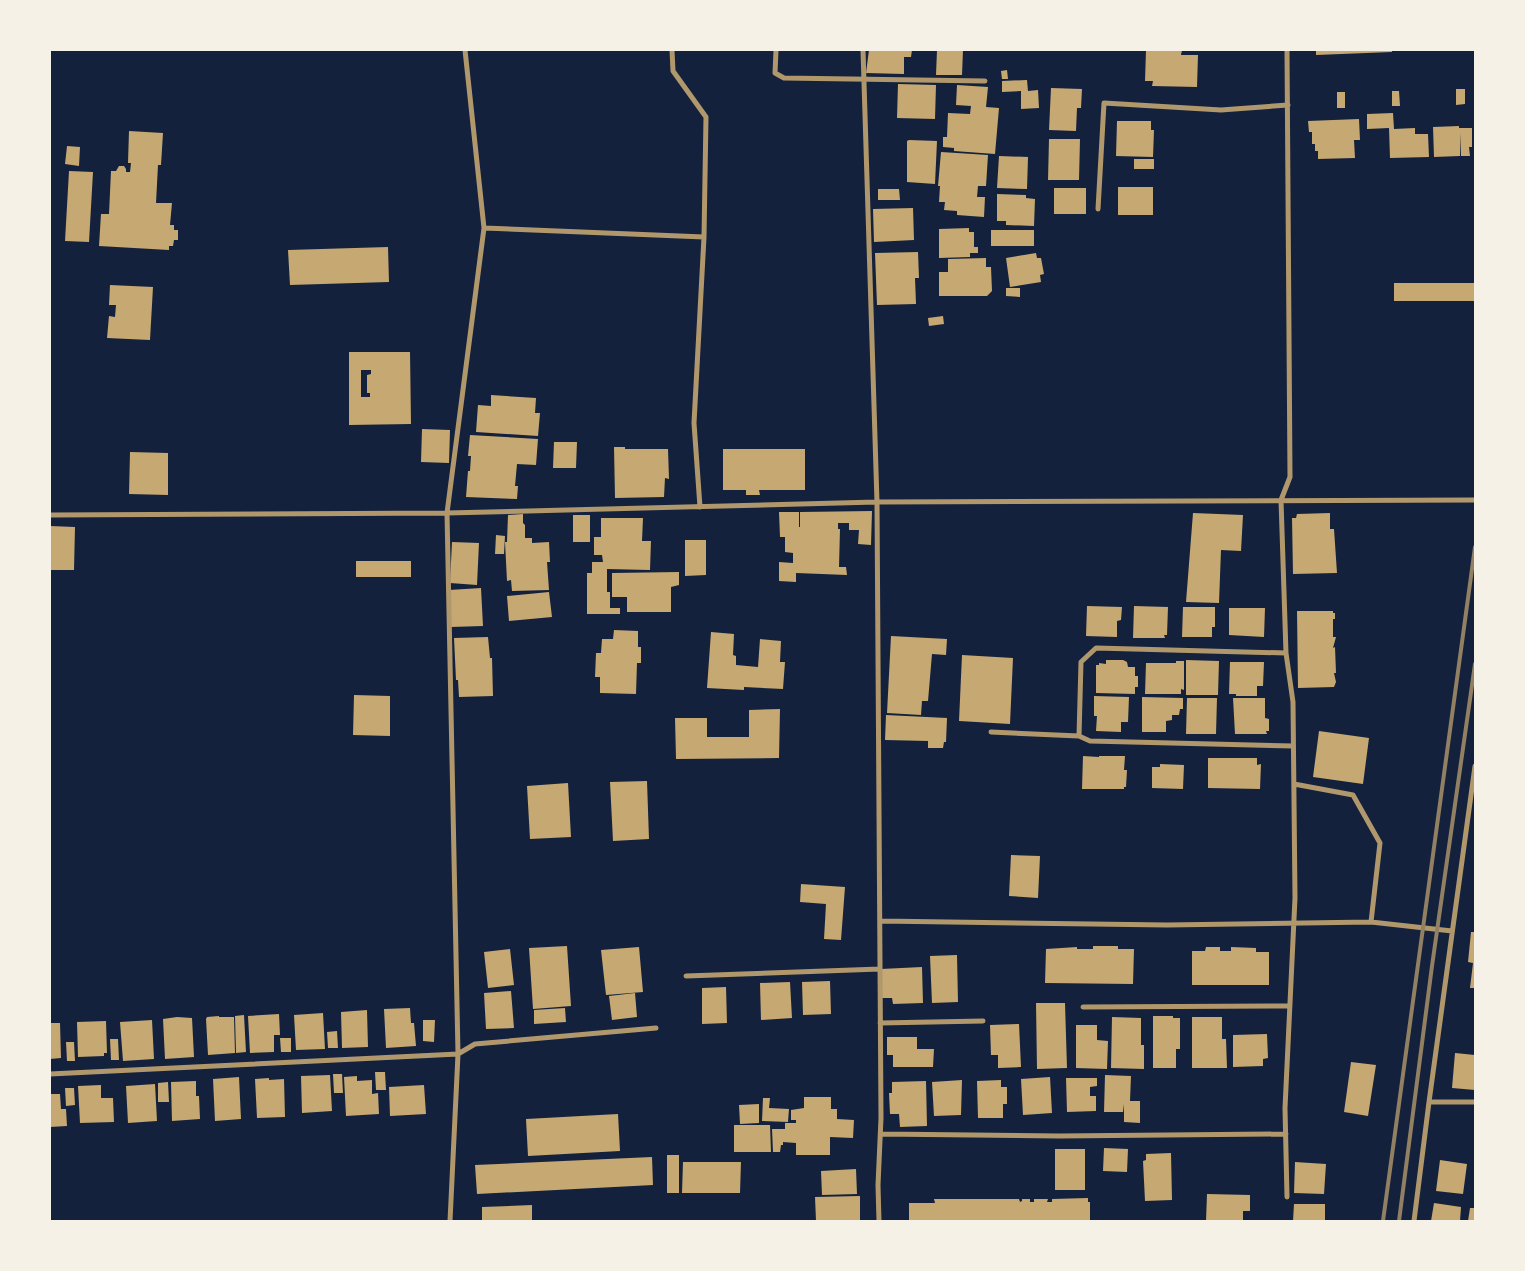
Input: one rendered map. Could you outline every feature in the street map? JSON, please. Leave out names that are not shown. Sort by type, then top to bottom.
[{"type":"street","points":[[450,1221],[458,1054],[447,513],[484,228],[465,50]]},
{"type":"street","points":[[672,50],[672,72],[706,117],[704,237],[694,424],[700,507]]},
{"type":"street","points":[[776,50],[775,73],[784,78],[985,81]]},
{"type":"street","points":[[863,50],[877,502],[880,921],[879,1221]]},
{"type":"street","points":[[1287,50],[1290,476],[1281,500],[1286,653],[1293,702],[1296,898],[1286,1134],[1287,1197]]},
{"type":"street","points":[[1098,209],[1104,103],[1221,110],[1288,105]]},
{"type":"street","points":[[484,228],[704,237]]},
{"type":"street","points":[[50,515],[447,513],[877,502],[1475,500]]},
{"type":"street","points":[[1079,736],[1080,662],[1096,648],[1286,653]]},
{"type":"street","points":[[991,732],[1079,736],[1090,742],[1294,746]]},
{"type":"street","points":[[1414,1221],[1475,766]]},
{"type":"street","points":[[1294,784],[1353,795],[1380,842],[1371,922]]},
{"type":"street","points":[[880,921],[1167,925],[1371,922],[1452,931]]},
{"type":"street","points":[[686,976],[880,969]]},
{"type":"street","points":[[1083,1007],[1290,1006]]},
{"type":"street","points":[[880,1023],[983,1020]]},
{"type":"street","points":[[50,1074],[458,1054],[475,1044],[656,1028]]},
{"type":"street","points":[[1429,1102],[1475,1102]]},
{"type":"street","points":[[880,1134],[1059,1136],[1286,1134]]},
{"type":"building","points":[[869,50],[912,50],[911,57],[904,57],[904,74],[866,73]]},
{"type":"building","points":[[937,50],[963,50],[962,75],[936,75]]},
{"type":"building","points":[[1146,50],[1182,50],[1181,55],[1198,55],[1197,87],[1152,86],[1153,81],[1145,81]]},
{"type":"building","points":[[1316,50],[1392,50],[1392,52],[1316,55]]},
{"type":"building","points":[[1007,70],[1008,79],[1002,79],[1001,71]]},
{"type":"building","points":[[1027,80],[1028,91],[1038,90],[1039,108],[1021,109],[1021,91],[1002,92],[1002,81]]},
{"type":"building","points":[[898,84],[936,85],[935,119],[897,118]]},
{"type":"building","points":[[957,85],[988,87],[986,107],[999,108],[995,154],[954,151],[954,148],[943,147],[943,137],[947,137],[948,113],[970,114],[971,106],[956,105]]},
{"type":"building","points":[[1051,88],[1082,89],[1081,108],[1077,108],[1076,131],[1049,130]]},
{"type":"building","points":[[1456,89],[1465,89],[1465,104],[1456,105]]},
{"type":"building","points":[[1392,91],[1399,91],[1400,106],[1392,106]]},
{"type":"building","points":[[1337,92],[1345,92],[1345,108],[1337,108]]},
{"type":"building","points":[[1393,113],[1394,129],[1415,128],[1415,134],[1428,134],[1429,157],[1390,158],[1389,128],[1367,129],[1367,114]]},
{"type":"building","points":[[1359,119],[1360,140],[1354,140],[1355,158],[1318,159],[1318,151],[1315,151],[1315,144],[1312,144],[1312,132],[1309,132],[1308,121]]},
{"type":"building","points":[[1117,121],[1151,121],[1151,130],[1154,130],[1153,157],[1116,156]]},
{"type":"building","points":[[1459,126],[1459,128],[1472,128],[1472,147],[1469,147],[1470,156],[1461,156],[1460,133],[1460,156],[1434,157],[1433,127]]},
{"type":"building","points":[[129,131],[163,133],[161,165],[158,165],[156,203],[172,203],[170,225],[174,225],[174,230],[178,230],[178,240],[174,240],[173,246],[169,246],[169,250],[99,246],[101,214],[109,214],[111,171],[116,171],[119,166],[124,166],[126,172],[130,172],[131,163],[128,163]]},
{"type":"building","points":[[1049,139],[1080,139],[1079,180],[1048,180]]},
{"type":"building","points":[[907,141],[937,141],[935,184],[907,182]]},
{"type":"building","points":[[67,146],[80,147],[79,166],[65,164]]},
{"type":"building","points":[[941,152],[988,155],[986,186],[978,186],[977,197],[985,197],[984,217],[957,215],[957,211],[944,210],[945,202],[939,202],[940,186],[938,186]]},
{"type":"building","points":[[999,156],[1028,157],[1027,189],[997,188]]},
{"type":"building","points":[[1134,159],[1154,159],[1154,169],[1134,169]]},
{"type":"building","points":[[69,171],[93,172],[89,242],[65,241]]},
{"type":"building","points":[[1118,187],[1153,187],[1153,215],[1118,215]]},
{"type":"building","points":[[1054,188],[1086,188],[1086,214],[1054,214]]},
{"type":"building","points":[[878,189],[899,189],[900,200],[878,200]]},
{"type":"building","points":[[997,194],[1026,195],[1026,198],[1035,199],[1034,226],[1006,225],[1006,221],[997,221]]},
{"type":"building","points":[[913,208],[914,240],[874,242],[873,209]]},
{"type":"building","points":[[969,228],[969,232],[974,232],[974,247],[978,247],[978,253],[970,253],[970,257],[939,258],[939,229]]},
{"type":"building","points":[[991,230],[1034,230],[1034,246],[991,246]]},
{"type":"building","points":[[388,247],[389,282],[290,285],[288,250]]},
{"type":"building","points":[[918,252],[919,278],[915,278],[916,304],[877,305],[875,253]]},
{"type":"building","points":[[1036,253],[1037,258],[1041,258],[1044,274],[1040,275],[1041,282],[1010,287],[1006,258]]},
{"type":"building","points":[[986,258],[986,267],[991,267],[992,291],[987,296],[939,296],[939,272],[948,272],[948,259]]},
{"type":"building","points":[[1394,283],[1475,283],[1475,301],[1394,301]]},
{"type":"building","points":[[110,285],[153,287],[150,340],[107,338],[109,316],[115,317],[116,305],[109,305]]},
{"type":"building","points":[[1006,288],[1020,288],[1020,297],[1006,296]]},
{"type":"building","points":[[943,316],[944,324],[929,326],[928,318]]},
{"type":"building","points":[[349,352],[410,352],[411,424],[349,425]],"holes":[[[361,370],[371,370],[371,374],[367,375],[367,393],[370,393],[370,397],[361,397]]]},
{"type":"building","points":[[491,395],[536,398],[535,413],[540,413],[538,436],[476,432],[478,405],[491,406]]},
{"type":"building","points":[[422,429],[450,430],[449,463],[421,462]]},
{"type":"building","points":[[470,435],[538,439],[536,465],[517,464],[515,486],[518,486],[517,499],[466,497],[471,456],[468,456]]},
{"type":"building","points":[[554,442],[577,442],[576,468],[553,468]]},
{"type":"building","points":[[614,447],[625,447],[625,449],[668,449],[669,479],[665,478],[664,497],[615,498]]},
{"type":"building","points":[[723,449],[805,449],[805,490],[759,490],[760,495],[746,495],[746,490],[723,490]]},
{"type":"building","points":[[130,452],[168,453],[168,495],[129,494]]},
{"type":"building","points":[[872,511],[871,545],[858,544],[859,530],[849,530],[849,523],[838,523],[838,529],[840,529],[839,567],[846,567],[847,575],[796,573],[796,582],[779,581],[779,562],[793,563],[793,553],[785,552],[785,537],[780,537],[779,512],[799,512],[800,527],[800,512]]},
{"type":"building","points":[[1193,513],[1243,515],[1241,551],[1221,550],[1219,603],[1186,602]]},
{"type":"building","points":[[1330,513],[1330,529],[1334,529],[1337,573],[1293,574],[1292,518],[1296,518],[1297,514]]},
{"type":"building","points":[[523,514],[525,538],[532,538],[532,543],[549,542],[550,562],[547,562],[549,590],[512,591],[511,580],[507,581],[505,542],[507,542],[508,515]]},
{"type":"building","points":[[573,515],[590,515],[590,542],[573,542]]},
{"type":"building","points":[[601,518],[643,518],[642,541],[651,541],[650,570],[607,569],[607,592],[610,592],[610,608],[620,608],[620,614],[587,614],[587,573],[592,573],[592,562],[603,562],[602,555],[594,555],[594,537],[601,537]]},
{"type":"building","points":[[50,526],[75,527],[74,570],[50,570]]},
{"type":"building","points":[[496,535],[505,536],[504,554],[495,554]]},
{"type":"building","points":[[685,540],[706,540],[706,575],[685,576]]},
{"type":"building","points":[[452,542],[479,543],[477,585],[450,583]]},
{"type":"building","points":[[356,561],[411,561],[411,577],[356,577]]},
{"type":"building","points":[[679,572],[679,585],[671,587],[671,612],[627,612],[627,597],[612,597],[612,573]]},
{"type":"building","points":[[481,588],[483,626],[451,627],[449,590]]},
{"type":"building","points":[[549,592],[552,617],[509,621],[507,596]]},
{"type":"building","points":[[1087,606],[1122,607],[1121,620],[1117,621],[1117,637],[1086,636]]},
{"type":"building","points":[[1134,606],[1168,607],[1167,635],[1164,635],[1165,638],[1133,638]]},
{"type":"building","points":[[1183,607],[1215,607],[1215,627],[1212,627],[1212,637],[1182,637]]},
{"type":"building","points":[[1229,608],[1265,608],[1264,637],[1229,635]]},
{"type":"building","points":[[1297,611],[1333,611],[1335,613],[1333,637],[1336,637],[1333,648],[1335,647],[1336,673],[1334,673],[1336,682],[1334,687],[1298,688]]},
{"type":"building","points":[[614,630],[638,631],[641,663],[637,663],[636,694],[600,693],[600,677],[595,677],[596,653],[601,653],[602,639],[613,639]]},
{"type":"building","points":[[711,632],[734,634],[733,655],[736,656],[736,665],[758,667],[760,639],[781,641],[780,662],[785,662],[783,689],[744,687],[744,690],[707,688]]},
{"type":"building","points":[[891,636],[947,639],[946,655],[932,654],[928,701],[922,701],[921,715],[887,713]]},
{"type":"building","points":[[488,637],[490,658],[492,658],[493,696],[459,697],[458,680],[456,680],[454,638]]},
{"type":"building","points":[[962,655],[1013,658],[1010,724],[959,721]]},
{"type":"building","points":[[1106,660],[1123,660],[1127,662],[1128,667],[1135,667],[1135,676],[1138,676],[1138,687],[1135,687],[1135,694],[1096,693],[1096,665],[1099,665],[1099,663],[1106,664]]},
{"type":"building","points":[[1186,660],[1219,661],[1218,695],[1186,695]]},
{"type":"building","points":[[1176,661],[1184,661],[1184,690],[1181,689],[1181,694],[1145,694],[1146,663],[1176,663]]},
{"type":"building","points":[[1230,662],[1264,662],[1263,686],[1257,686],[1257,696],[1229,694]]},
{"type":"building","points":[[354,695],[390,696],[390,736],[353,735]]},
{"type":"building","points":[[1094,696],[1129,697],[1128,722],[1121,722],[1121,732],[1096,731],[1097,716],[1094,716]]},
{"type":"building","points":[[1142,697],[1183,698],[1183,709],[1180,709],[1179,715],[1172,715],[1172,720],[1166,721],[1166,732],[1142,732]]},
{"type":"building","points":[[1187,698],[1217,698],[1216,734],[1186,734]]},
{"type":"building","points":[[1233,698],[1265,698],[1265,718],[1269,719],[1269,731],[1266,731],[1267,734],[1235,734]]},
{"type":"building","points":[[780,709],[779,758],[676,759],[675,718],[707,718],[707,737],[749,737],[749,710]]},
{"type":"building","points":[[886,715],[947,718],[946,742],[944,742],[943,748],[928,748],[928,741],[885,740]]},
{"type":"building","points":[[1319,731],[1369,738],[1363,784],[1313,777]]},
{"type":"building","points":[[1083,756],[1125,756],[1124,770],[1127,770],[1126,787],[1124,789],[1082,789]]},
{"type":"building","points":[[1208,758],[1257,758],[1257,765],[1261,764],[1260,789],[1208,788]]},
{"type":"building","points":[[1160,764],[1184,765],[1183,789],[1152,788],[1152,767],[1160,767]]},
{"type":"building","points":[[647,781],[649,839],[613,841],[610,782]]},
{"type":"building","points":[[568,783],[571,837],[530,839],[527,786]]},
{"type":"building","points":[[1011,855],[1040,856],[1038,898],[1009,896]]},
{"type":"building","points":[[801,884],[845,887],[841,940],[824,939],[826,904],[800,902]]},
{"type":"building","points":[[1471,932],[1475,932],[1475,988],[1470,988],[1473,963],[1468,962]]},
{"type":"building","points":[[567,946],[571,1006],[533,1009],[529,948]]},
{"type":"building","points":[[1093,946],[1118,946],[1118,949],[1134,949],[1133,984],[1045,983],[1046,949],[1077,947],[1077,949],[1093,949]]},
{"type":"building","points":[[639,947],[643,992],[606,995],[601,950]]},
{"type":"building","points":[[1206,947],[1220,947],[1220,951],[1231,951],[1231,947],[1256,948],[1256,952],[1269,952],[1269,985],[1192,985],[1192,951],[1205,951]]},
{"type":"building","points":[[510,949],[514,985],[488,988],[484,952]]},
{"type":"building","points":[[957,955],[958,1002],[932,1003],[930,956]]},
{"type":"building","points":[[922,967],[923,1003],[893,1004],[892,998],[882,998],[881,969]]},
{"type":"building","points":[[830,981],[831,1014],[803,1015],[802,982]]},
{"type":"building","points":[[790,982],[792,1018],[761,1020],[760,983]]},
{"type":"building","points":[[726,987],[727,1023],[702,1024],[702,988]]},
{"type":"building","points":[[511,991],[514,1028],[486,1029],[484,993]]},
{"type":"building","points":[[635,993],[637,1017],[612,1020],[609,996]]},
{"type":"building","points":[[1036,1003],[1065,1003],[1067,1068],[1037,1069]]},
{"type":"building","points":[[410,1008],[411,1023],[414,1023],[416,1046],[386,1048],[384,1009]]},
{"type":"building","points":[[565,1008],[566,1022],[534,1024],[534,1010]]},
{"type":"building","points":[[367,1010],[368,1047],[342,1048],[341,1012]]},
{"type":"building","points":[[323,1013],[325,1049],[296,1050],[294,1015]]},
{"type":"building","points":[[279,1014],[280,1035],[274,1035],[274,1052],[250,1053],[248,1016]]},
{"type":"building","points":[[244,1015],[246,1052],[236,1053],[235,1016]]},
{"type":"building","points":[[1153,1016],[1180,1018],[1180,1049],[1176,1049],[1176,1068],[1153,1068]]},
{"type":"building","points":[[177,1017],[192,1018],[194,1057],[165,1059],[163,1019]]},
{"type":"building","points":[[207,1017],[234,1017],[235,1053],[208,1055],[206,1019]]},
{"type":"building","points":[[1112,1017],[1141,1018],[1141,1045],[1144,1045],[1144,1069],[1111,1068]]},
{"type":"building","points":[[1192,1017],[1222,1017],[1222,1039],[1226,1039],[1227,1068],[1192,1068]]},
{"type":"building","points":[[152,1020],[154,1059],[123,1061],[120,1022]]},
{"type":"building","points":[[423,1020],[435,1020],[434,1042],[423,1041]]},
{"type":"building","points":[[106,1021],[107,1053],[104,1053],[104,1056],[78,1057],[77,1022]]},
{"type":"building","points":[[50,1023],[60,1023],[61,1058],[50,1059]]},
{"type":"building","points":[[1019,1024],[1021,1067],[998,1068],[998,1055],[991,1055],[990,1025]]},
{"type":"building","points":[[1076,1025],[1097,1025],[1097,1040],[1108,1041],[1107,1069],[1076,1068]]},
{"type":"building","points":[[337,1031],[338,1048],[328,1048],[327,1032]]},
{"type":"building","points":[[1267,1034],[1268,1058],[1263,1059],[1263,1066],[1233,1067],[1233,1035]]},
{"type":"building","points":[[887,1037],[917,1037],[917,1049],[934,1049],[933,1067],[893,1067],[893,1055],[887,1055]]},
{"type":"building","points":[[280,1038],[291,1038],[291,1052],[281,1052]]},
{"type":"building","points":[[110,1039],[118,1039],[119,1060],[111,1060]]},
{"type":"building","points":[[66,1042],[74,1042],[75,1061],[67,1061]]},
{"type":"building","points":[[1455,1053],[1475,1055],[1475,1090],[1452,1088]]},
{"type":"building","points":[[1351,1062],[1376,1065],[1368,1116],[1344,1112]]},
{"type":"building","points":[[375,1072],[385,1072],[386,1090],[376,1090]]},
{"type":"building","points":[[333,1074],[342,1074],[343,1093],[334,1093]]},
{"type":"building","points":[[330,1075],[332,1111],[302,1113],[301,1076]]},
{"type":"building","points":[[1105,1075],[1131,1076],[1130,1101],[1140,1101],[1140,1123],[1124,1122],[1124,1104],[1123,1112],[1104,1112]]},
{"type":"building","points":[[357,1076],[357,1081],[372,1080],[372,1094],[378,1093],[379,1114],[346,1116],[344,1077]]},
{"type":"building","points":[[239,1077],[241,1119],[215,1121],[213,1079]]},
{"type":"building","points":[[1050,1077],[1052,1113],[1023,1115],[1021,1079]]},
{"type":"building","points":[[269,1078],[269,1080],[284,1079],[285,1117],[257,1118],[255,1079]]},
{"type":"building","points":[[1066,1078],[1097,1078],[1097,1086],[1090,1087],[1090,1096],[1096,1096],[1096,1111],[1067,1112]]},
{"type":"building","points":[[962,1080],[961,1115],[934,1116],[932,1082]]},
{"type":"building","points":[[1001,1080],[1001,1087],[1007,1087],[1007,1104],[1003,1104],[1003,1118],[978,1118],[977,1081]]},
{"type":"building","points":[[196,1081],[196,1096],[199,1096],[200,1119],[172,1121],[171,1082]]},
{"type":"building","points":[[926,1081],[927,1126],[900,1127],[899,1114],[890,1114],[889,1093],[892,1093],[892,1082]]},
{"type":"building","points":[[168,1082],[169,1102],[158,1102],[158,1083]]},
{"type":"building","points":[[155,1084],[157,1121],[128,1123],[126,1086]]},
{"type":"building","points":[[101,1085],[101,1098],[113,1098],[114,1122],[80,1123],[78,1086]]},
{"type":"building","points":[[424,1085],[426,1114],[390,1116],[389,1087]]},
{"type":"building","points":[[65,1088],[74,1088],[75,1105],[66,1106]]},
{"type":"building","points":[[50,1094],[60,1094],[61,1109],[66,1109],[67,1126],[50,1127]]},
{"type":"building","points":[[804,1097],[831,1097],[831,1109],[837,1109],[837,1119],[854,1120],[853,1138],[830,1137],[830,1155],[796,1155],[796,1143],[783,1142],[780,1152],[773,1152],[772,1129],[785,1129],[785,1123],[796,1123],[796,1120],[791,1120],[791,1110],[804,1108]]},
{"type":"building","points":[[763,1098],[770,1098],[769,1108],[789,1109],[788,1122],[762,1121]]},
{"type":"building","points":[[759,1104],[759,1123],[740,1124],[739,1105]]},
{"type":"building","points":[[618,1114],[620,1151],[528,1156],[526,1119]]},
{"type":"building","points":[[734,1125],[770,1125],[771,1152],[734,1152]]},
{"type":"building","points":[[1104,1148],[1128,1149],[1127,1172],[1103,1171]]},
{"type":"building","points":[[1055,1149],[1085,1149],[1085,1190],[1055,1190]]},
{"type":"building","points":[[1171,1153],[1172,1200],[1145,1201],[1143,1161],[1146,1160],[1146,1154]]},
{"type":"building","points":[[667,1155],[679,1155],[679,1193],[667,1193]]},
{"type":"building","points":[[652,1157],[653,1185],[477,1194],[475,1165]]},
{"type":"building","points":[[1440,1160],[1467,1164],[1463,1194],[1436,1191]]},
{"type":"building","points":[[683,1162],[741,1162],[740,1193],[682,1193]]},
{"type":"building","points":[[1295,1162],[1326,1164],[1324,1194],[1294,1193]]},
{"type":"building","points":[[856,1169],[857,1194],[822,1195],[821,1171]]},
{"type":"building","points":[[1207,1194],[1250,1195],[1250,1211],[1243,1211],[1243,1221],[1206,1221]]},
{"type":"building","points":[[860,1196],[860,1221],[816,1221],[815,1197]]},
{"type":"building","points":[[1088,1198],[1088,1202],[1090,1202],[1090,1221],[909,1221],[909,1203],[935,1203],[934,1199],[1019,1199],[1020,1202],[1022,1199],[1030,1199],[1030,1202],[1034,1202],[1034,1199],[1048,1199],[1047,1202],[1052,1202],[1052,1199]]},
{"type":"building","points":[[1434,1203],[1461,1207],[1460,1221],[1431,1221]]},
{"type":"building","points":[[1294,1204],[1325,1204],[1325,1221],[1293,1221]]},
{"type":"building","points":[[532,1205],[532,1221],[482,1221],[482,1207]]},
{"type":"building","points":[[1470,1208],[1475,1208],[1475,1221],[1468,1221]]},
{"type":"railway","points":[[1383,1221],[1475,547]]},
{"type":"railway","points":[[1399,1221],[1432,966],[1475,664]]}]
